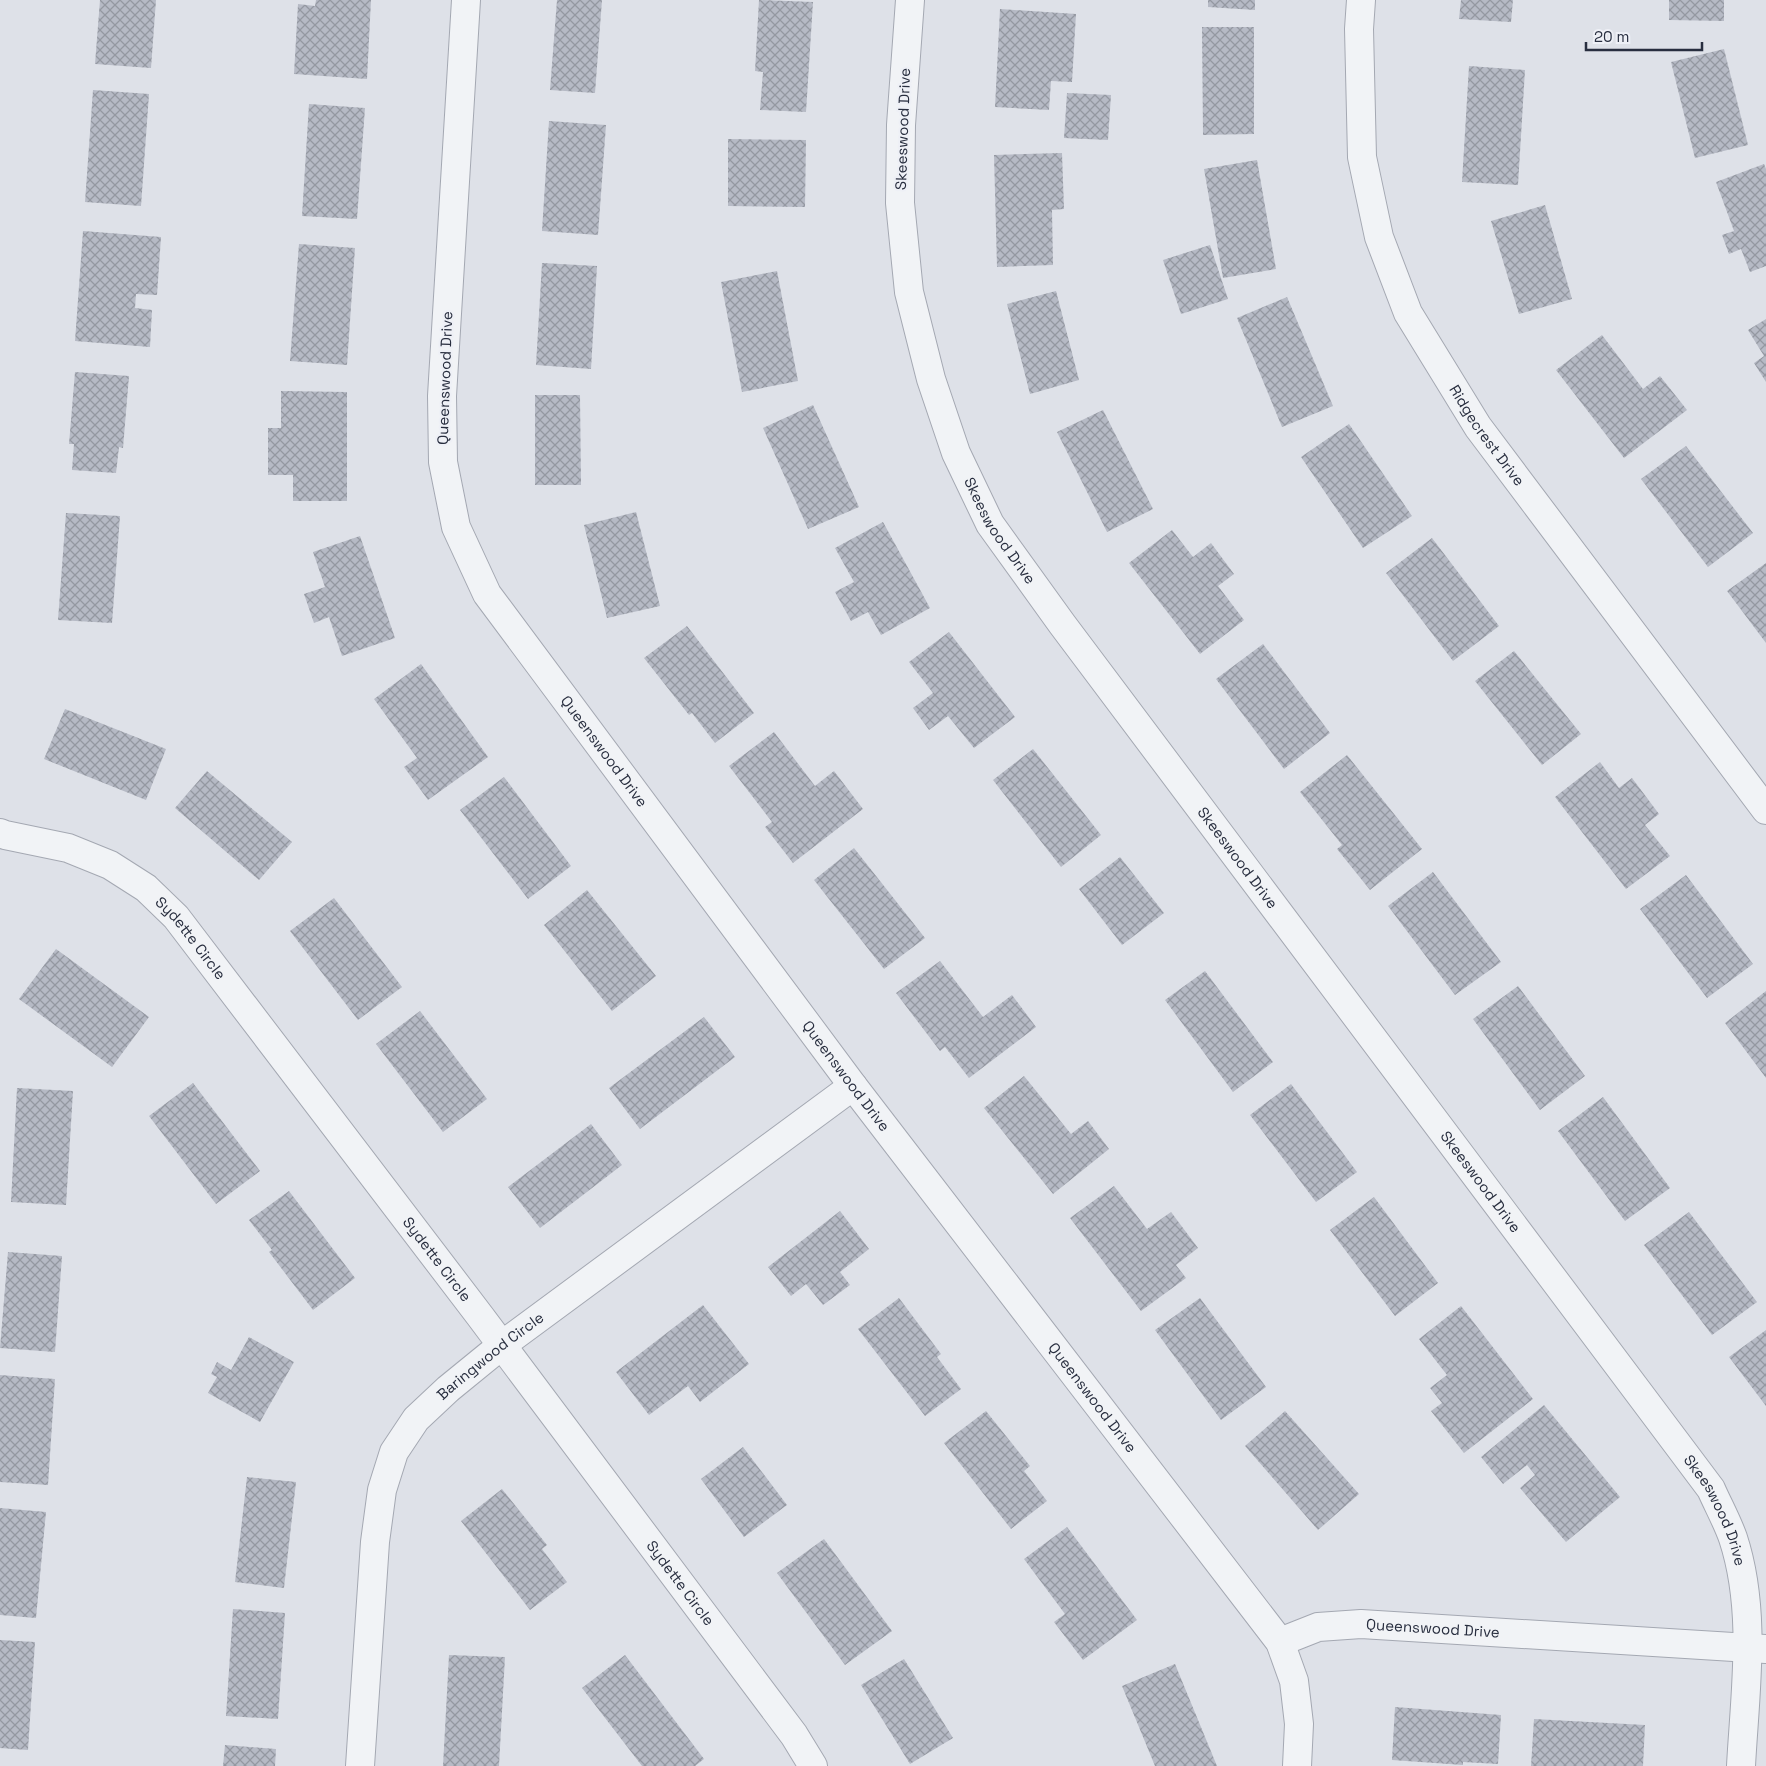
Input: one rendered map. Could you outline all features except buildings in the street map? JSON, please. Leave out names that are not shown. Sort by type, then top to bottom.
[{"type":"street","name":"Queenswood Drive","points":[[466,0],[442,396],[443,462],[456,527],[487,594],[853,1086],[1280,1642],[1318,1627],[1361,1624],[1757,1649]]},
{"type":"street","name":"Skeeswood Drive","points":[[910,0],[901,125],[900,202],[909,292],[931,379],[953,444],[990,524],[1062,624],[1711,1489],[1732,1537],[1757,1649],[1740,1766]]},
{"type":"street","name":"Ridgecrest Drive","points":[[1361,0],[1362,158],[1379,237],[1408,313],[1478,428],[1766,810]]},
{"type":"street","name":"Sydette Circle","points":[[0,833],[68,848],[110,865],[146,888],[176,917],[502,1346],[794,1735],[813,1766]]},
{"type":"street","name":"Baringwood Circle","points":[[360,1766],[375,1542],[382,1490],[394,1452],[416,1420],[448,1389],[502,1346],[853,1086]]},
{"type":"street","points":[[1280,1642],[1294,1681],[1299,1724],[1297,1766]]}]
